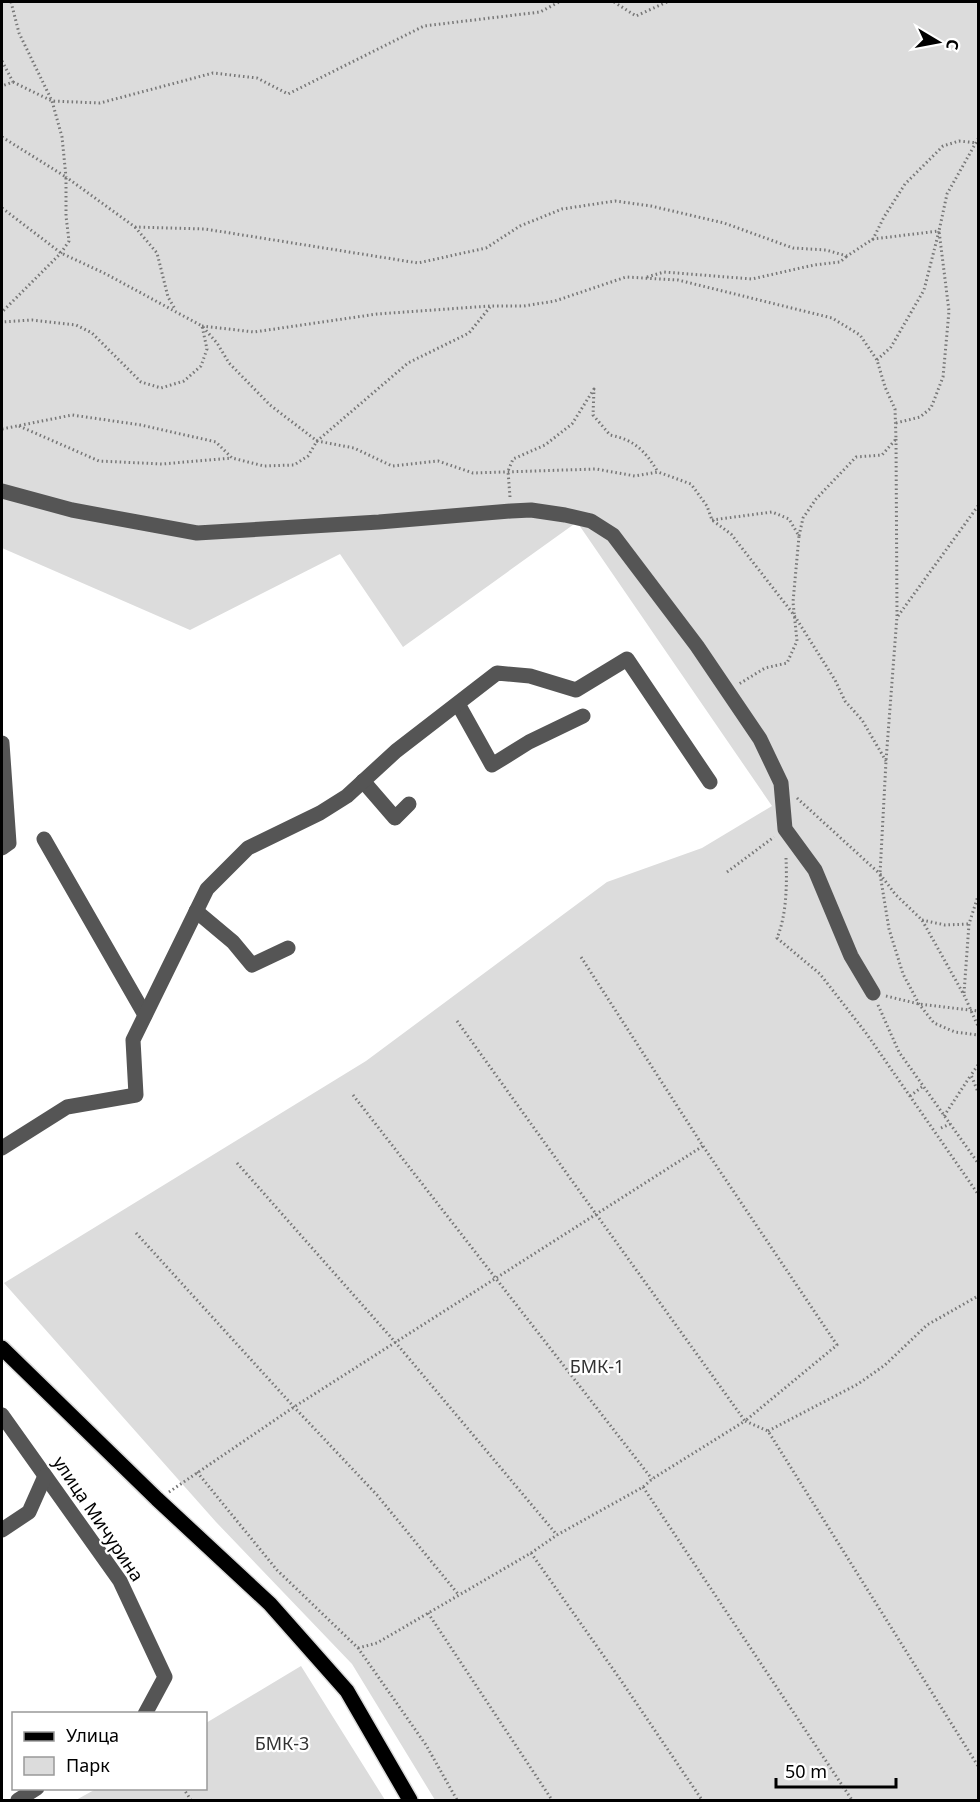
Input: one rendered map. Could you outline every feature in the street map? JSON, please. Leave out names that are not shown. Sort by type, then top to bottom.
[{"type":"main road","points":[[2,1350],[270,1604],[347,1691],[410,1800]]},
{"type":"street","points":[[2,491],[72,510],[197,532],[379,522],[531,510],[565,514],[591,521],[613,535],[697,646],[760,739],[780,783],[785,829],[814,870],[851,956],[873,993]]},
{"type":"street","points":[[2,1148],[67,1107],[136,1095],[133,1040],[207,889],[248,848],[320,813],[347,796],[396,751],[497,673],[530,676],[576,690],[627,659],[710,782]]},
{"type":"street","points":[[458,704],[492,765],[529,741],[583,716]]},
{"type":"street","points":[[2,743],[9,843],[2,848]]},
{"type":"street","points":[[363,781],[395,818],[409,804]]},
{"type":"street","points":[[44,839],[145,1015]]},
{"type":"street","points":[[196,911],[233,942],[252,965],[288,948]]},
{"type":"street","name":"улица Мичурина","points":[[2,1415],[120,1581],[165,1677],[145,1712]]},
{"type":"street","points":[[2,1530],[29,1512],[45,1476]]},
{"type":"street","points":[[18,1800],[34,1790]]},
{"type":"path","points":[[2,312],[61,254],[69,241],[62,137],[52,101],[20,33],[11,2]]},
{"type":"path","points":[[2,61],[13,82],[52,101],[100,103],[213,73],[257,78],[288,94],[424,26],[540,12],[559,2]]},
{"type":"path","points":[[614,2],[636,16],[667,2]]},
{"type":"path","points":[[2,86],[13,82]]},
{"type":"path","points":[[2,137],[66,177],[135,227],[157,253],[168,297],[176,311]]},
{"type":"path","points":[[873,239],[905,184],[943,146],[959,141],[978,142],[948,194],[924,290],[891,347],[877,360]]},
{"type":"path","points":[[135,227],[205,229],[418,263],[486,248],[520,226],[562,209],[615,201],[651,206],[724,223],[793,248],[826,250],[847,256]]},
{"type":"path","points":[[2,208],[61,254],[106,274],[202,326],[217,343],[229,363],[262,396],[317,441],[354,448],[392,466],[438,461],[473,473],[596,469],[635,476],[658,472],[691,484],[707,506],[712,520],[731,534],[794,615],[835,680],[845,701],[862,720],[886,761]]},
{"type":"path","points":[[644,278],[664,272],[752,279],[814,265],[840,262],[873,239],[939,231]]},
{"type":"path","points":[[896,423],[920,417],[932,408],[943,377],[949,311],[939,231]]},
{"type":"path","points":[[202,326],[254,332],[377,314],[490,306],[524,306],[555,301],[626,277],[678,280],[832,318],[860,335],[877,360],[885,387],[895,409],[896,423],[897,616],[880,874],[889,928],[903,974],[919,1004],[934,1023],[955,1032],[978,1035]]},
{"type":"path","points":[[19,425],[99,461],[162,464],[232,458],[264,466],[294,465],[308,456],[317,441],[408,363],[469,333],[490,306]]},
{"type":"path","points":[[2,322],[32,320],[76,325],[93,333],[141,382],[161,388],[184,381],[201,366],[207,349],[202,326]]},
{"type":"path","points":[[511,511],[508,471],[513,459],[544,445],[572,424],[594,389],[593,415],[610,435],[624,438],[646,452],[658,472]]},
{"type":"path","points":[[2,429],[72,415],[141,425],[216,442],[232,458]]},
{"type":"path","points":[[728,692],[765,668],[788,663],[797,642],[793,602],[799,536],[804,518],[816,499],[856,457],[882,455],[896,439]]},
{"type":"path","points":[[897,616],[978,506]]},
{"type":"path","points":[[712,520],[772,512],[789,519],[799,536]]},
{"type":"path","points":[[780,783],[880,874],[922,920],[964,995],[978,1026]]},
{"type":"path","points":[[727,872],[785,829]]},
{"type":"path","points":[[785,829],[787,874],[782,927],[777,938],[820,974],[866,1033],[978,1194]]},
{"type":"path","points":[[964,995],[969,924],[978,896]]},
{"type":"path","points":[[922,920],[945,925],[969,924]]},
{"type":"path","points":[[358,1648],[377,1643],[531,1553],[557,1535],[643,1487],[652,1479],[745,1421],[837,1345],[703,1146],[581,957]]},
{"type":"path","points":[[873,993],[919,1004],[978,1011]]},
{"type":"path","points":[[873,993],[899,1052],[978,1163]]},
{"type":"path","points":[[970,1010],[978,1006]]},
{"type":"path","points":[[458,1021],[745,1421],[768,1431],[978,1766]]},
{"type":"path","points":[[944,1116],[978,1065]]},
{"type":"path","points":[[971,1075],[978,1092]]},
{"type":"path","points":[[910,1096],[922,1087]]},
{"type":"path","points":[[353,1095],[652,1479]]},
{"type":"path","points":[[941,1128],[950,1124]]},
{"type":"path","points":[[157,1499],[294,1407],[703,1146]]},
{"type":"path","points":[[237,1163],[396,1343],[557,1535]]},
{"type":"path","points":[[136,1233],[294,1407],[377,1494],[458,1594]]},
{"type":"path","points":[[768,1431],[858,1384],[885,1365],[927,1325],[978,1296]]},
{"type":"path","points":[[197,1472],[277,1570],[358,1648],[426,1745],[457,1800]]},
{"type":"path","points":[[643,1487],[852,1800]]},
{"type":"path","points":[[531,1553],[702,1800]]},
{"type":"path","points":[[428,1613],[552,1800]]},
{"type":"green space","name":"БМК-1","points":[[2,2],[978,2],[978,1800],[435,1800],[352,1664],[216,1522],[4,1283],[366,1061],[607,882],[702,848],[772,806],[577,522],[403,647],[340,554],[190,630],[2,548]]},
{"type":"green space","name":"БМК-3","points":[[301,1666],[385,1800],[76,1800],[94,1790],[207,1790],[207,1722]]}]
